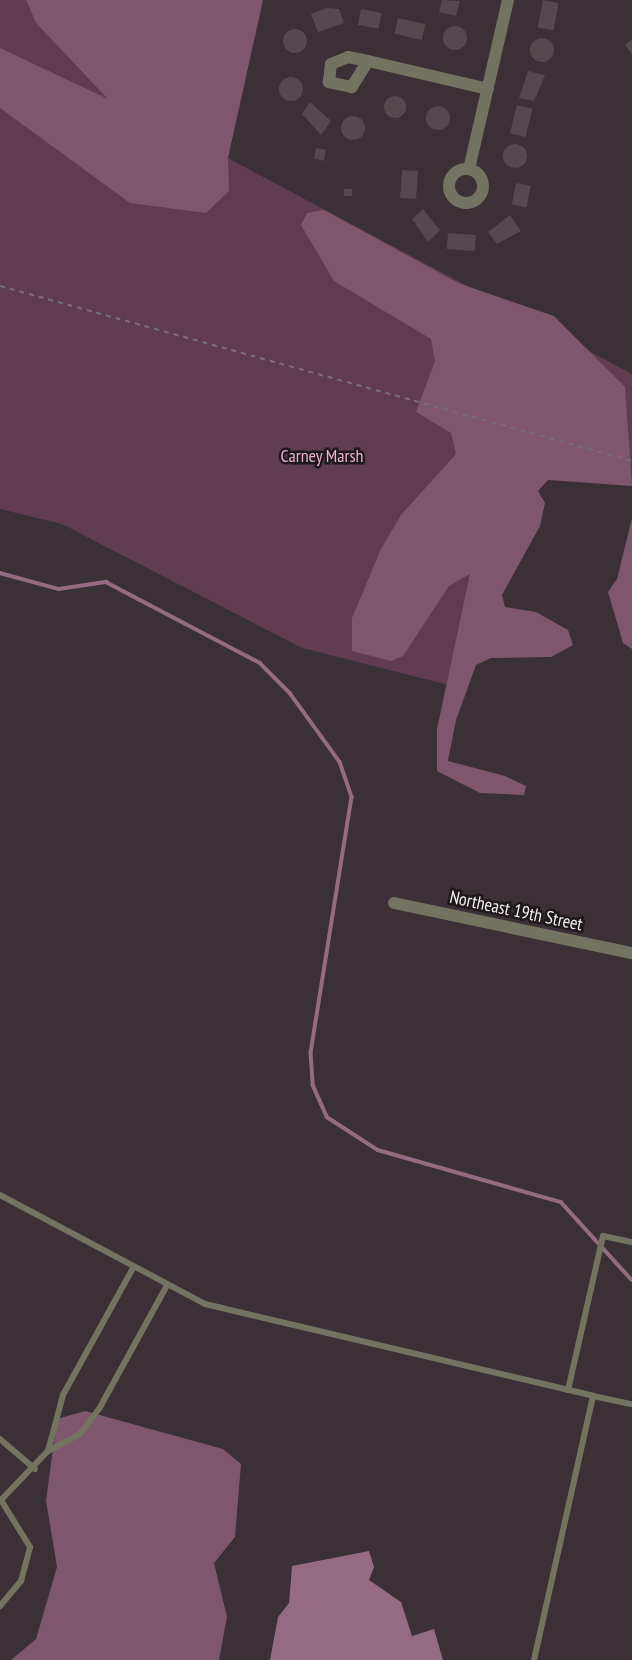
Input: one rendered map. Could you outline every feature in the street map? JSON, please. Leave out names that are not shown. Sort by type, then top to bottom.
[{"type":"street","points":[[469,169],[508,0]]},
{"type":"street","points":[[368,61],[488,89]]},
{"type":"street","name":"Northeast 19th Street","points":[[394,903],[632,953]]},
{"type":"lane","points":[[0,1195],[166,1287],[205,1304],[632,1404]]},
{"type":"lane","points":[[568,1390],[603,1236],[632,1242]]},
{"type":"lane","points":[[0,1606],[21,1580],[30,1547],[1,1501],[35,1469],[48,1451],[63,1395],[133,1268]]},
{"type":"lane","points":[[48,1451],[80,1434],[99,1409],[166,1287]]},
{"type":"lane","points":[[534,1660],[593,1396]]},
{"type":"lane","points":[[0,1439],[35,1469]]},
{"type":"path","points":[[0,286],[632,461]]},
{"type":"green space","name":"Carney Marsh","points":[[0,0],[26,0],[36,23],[213,150],[632,374],[632,485],[518,463],[457,687],[302,648],[62,524],[0,509]]},
{"type":"shaded area","points":[[26,0],[263,0],[228,158],[229,191],[206,213],[130,203],[0,108],[0,48],[108,99],[36,23]]},
{"type":"shaded area","points":[[324,210],[458,283],[554,316],[625,387],[632,486],[548,480],[538,491],[545,503],[540,526],[502,595],[505,607],[536,612],[568,630],[573,645],[551,657],[491,658],[476,665],[456,720],[448,761],[505,776],[526,786],[524,795],[480,793],[437,771],[437,729],[470,574],[449,586],[403,656],[391,661],[352,651],[352,618],[381,549],[401,515],[456,454],[451,433],[416,412],[435,361],[431,339],[334,281],[301,225],[307,213]]},
{"type":"shaded area","points":[[632,518],[632,649],[623,643],[608,592],[617,579]]},
{"type":"shaded area","points":[[85,1411],[223,1449],[241,1464],[235,1537],[214,1563],[227,1617],[219,1660],[11,1660],[36,1639],[57,1567],[46,1501],[57,1419]]},
{"type":"shaded area","points":[[369,1551],[374,1567],[369,1580],[401,1602],[412,1636],[434,1629],[443,1660],[270,1660],[278,1617],[289,1603],[292,1566]]},
{"type":"building","points":[[442,0],[460,1],[456,16],[439,12]]},
{"type":"building","points":[[543,0],[559,3],[553,31],[538,27]]},
{"type":"building","points":[[327,8],[339,9],[344,23],[318,32],[311,14]]},
{"type":"building","points":[[361,9],[382,13],[379,29],[358,25]]},
{"type":"building","points":[[398,18],[425,24],[422,40],[394,34]]},
{"type":"building","points":[[455,26],[466,33],[467,38],[460,49],[455,50],[444,43],[443,38],[450,27]]},
{"type":"building","points":[[295,29],[304,32],[307,41],[304,50],[295,53],[286,50],[283,41],[286,32]]},
{"type":"building","points":[[542,38],[551,41],[554,50],[551,59],[542,62],[533,59],[530,50],[533,41]]},
{"type":"building","points":[[632,39],[632,54],[625,45]]},
{"type":"building","points":[[528,71],[545,75],[534,101],[519,98]]},
{"type":"building","points":[[291,77],[300,80],[303,89],[300,98],[291,101],[282,98],[279,89],[282,80]]},
{"type":"building","points":[[395,96],[403,99],[406,107],[403,115],[395,118],[387,115],[384,107],[387,99]]},
{"type":"building","points":[[310,102],[331,121],[321,135],[302,114]]},
{"type":"building","points":[[517,105],[533,109],[526,137],[510,133]]},
{"type":"building","points":[[438,106],[447,109],[450,118],[447,127],[438,130],[429,127],[426,118],[429,109]]},
{"type":"building","points":[[353,116],[362,119],[365,128],[362,137],[353,140],[344,137],[341,128],[344,119]]},
{"type":"building","points":[[515,144],[526,151],[527,156],[520,167],[515,168],[504,161],[503,156],[510,145]]},
{"type":"building","points":[[316,148],[326,150],[324,161],[314,159]]},
{"type":"building","points":[[402,170],[418,171],[416,199],[400,198]]},
{"type":"building","points":[[516,183],[531,186],[527,207],[512,205]]},
{"type":"building","points":[[344,189],[352,189],[352,196],[344,196]]},
{"type":"building","points":[[423,209],[440,230],[428,242],[412,219]]},
{"type":"building","points":[[510,215],[521,231],[497,244],[488,232]]},
{"type":"building","points":[[448,233],[476,235],[475,251],[447,249]]},
{"type":"waterway","points":[[0,573],[59,589],[106,582],[260,663],[290,693],[340,762],[352,797],[311,1053],[313,1085],[327,1117],[378,1150],[561,1202],[632,1280]]}]
